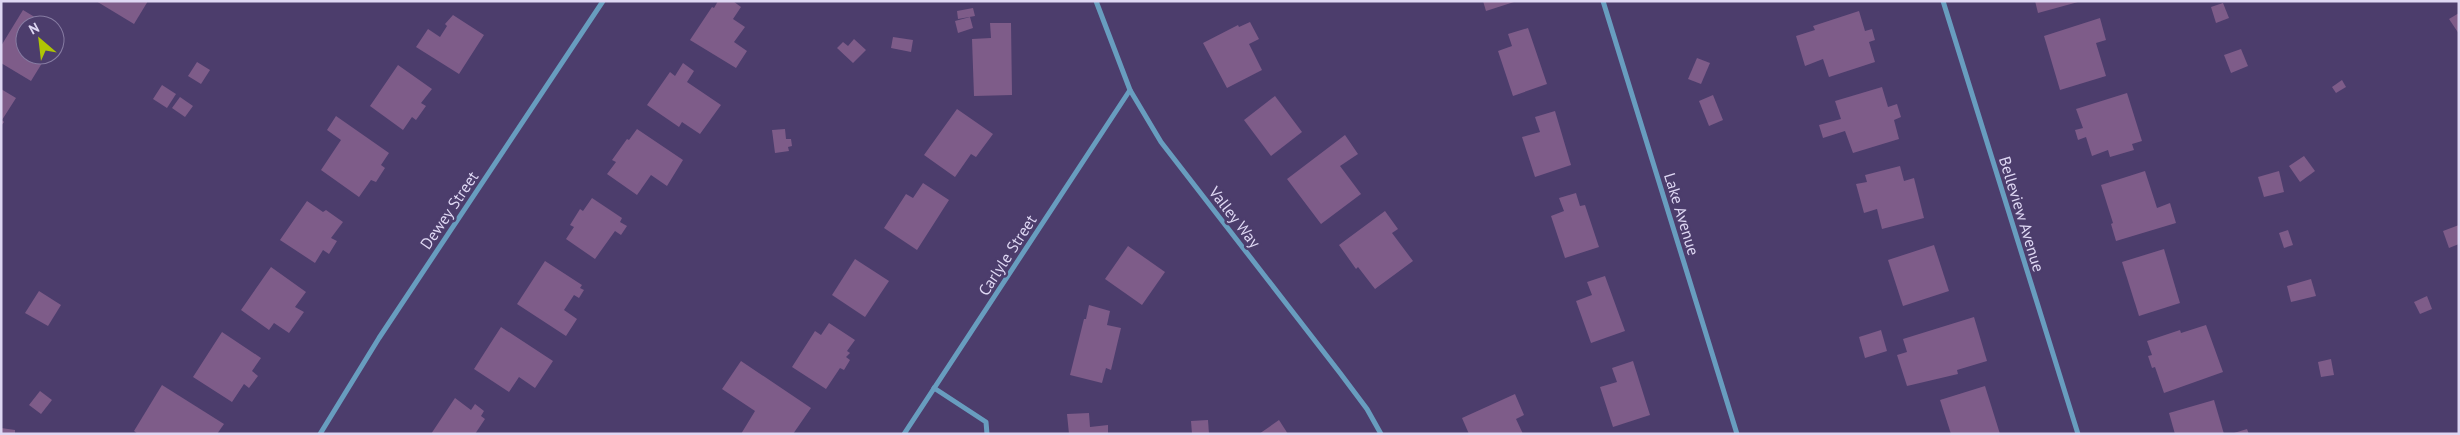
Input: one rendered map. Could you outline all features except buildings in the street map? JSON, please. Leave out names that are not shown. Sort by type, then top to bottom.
[{"type":"street","name":"Dewey Street","points":[[320,434],[379,338],[603,1]]},
{"type":"street","name":"Valley Way","points":[[1096,1],[1130,90],[1161,142],[1340,373],[1367,409],[1380,434]]},
{"type":"street","name":"Lake Avenue","points":[[1603,1],[1737,434]]},
{"type":"street","name":"Belleview Avenue","points":[[1943,1],[2078,434]]},
{"type":"street","name":"Carlyle Street","points":[[904,434],[1130,90]]},
{"type":"street","points":[[934,388],[986,422],[988,434]]}]
